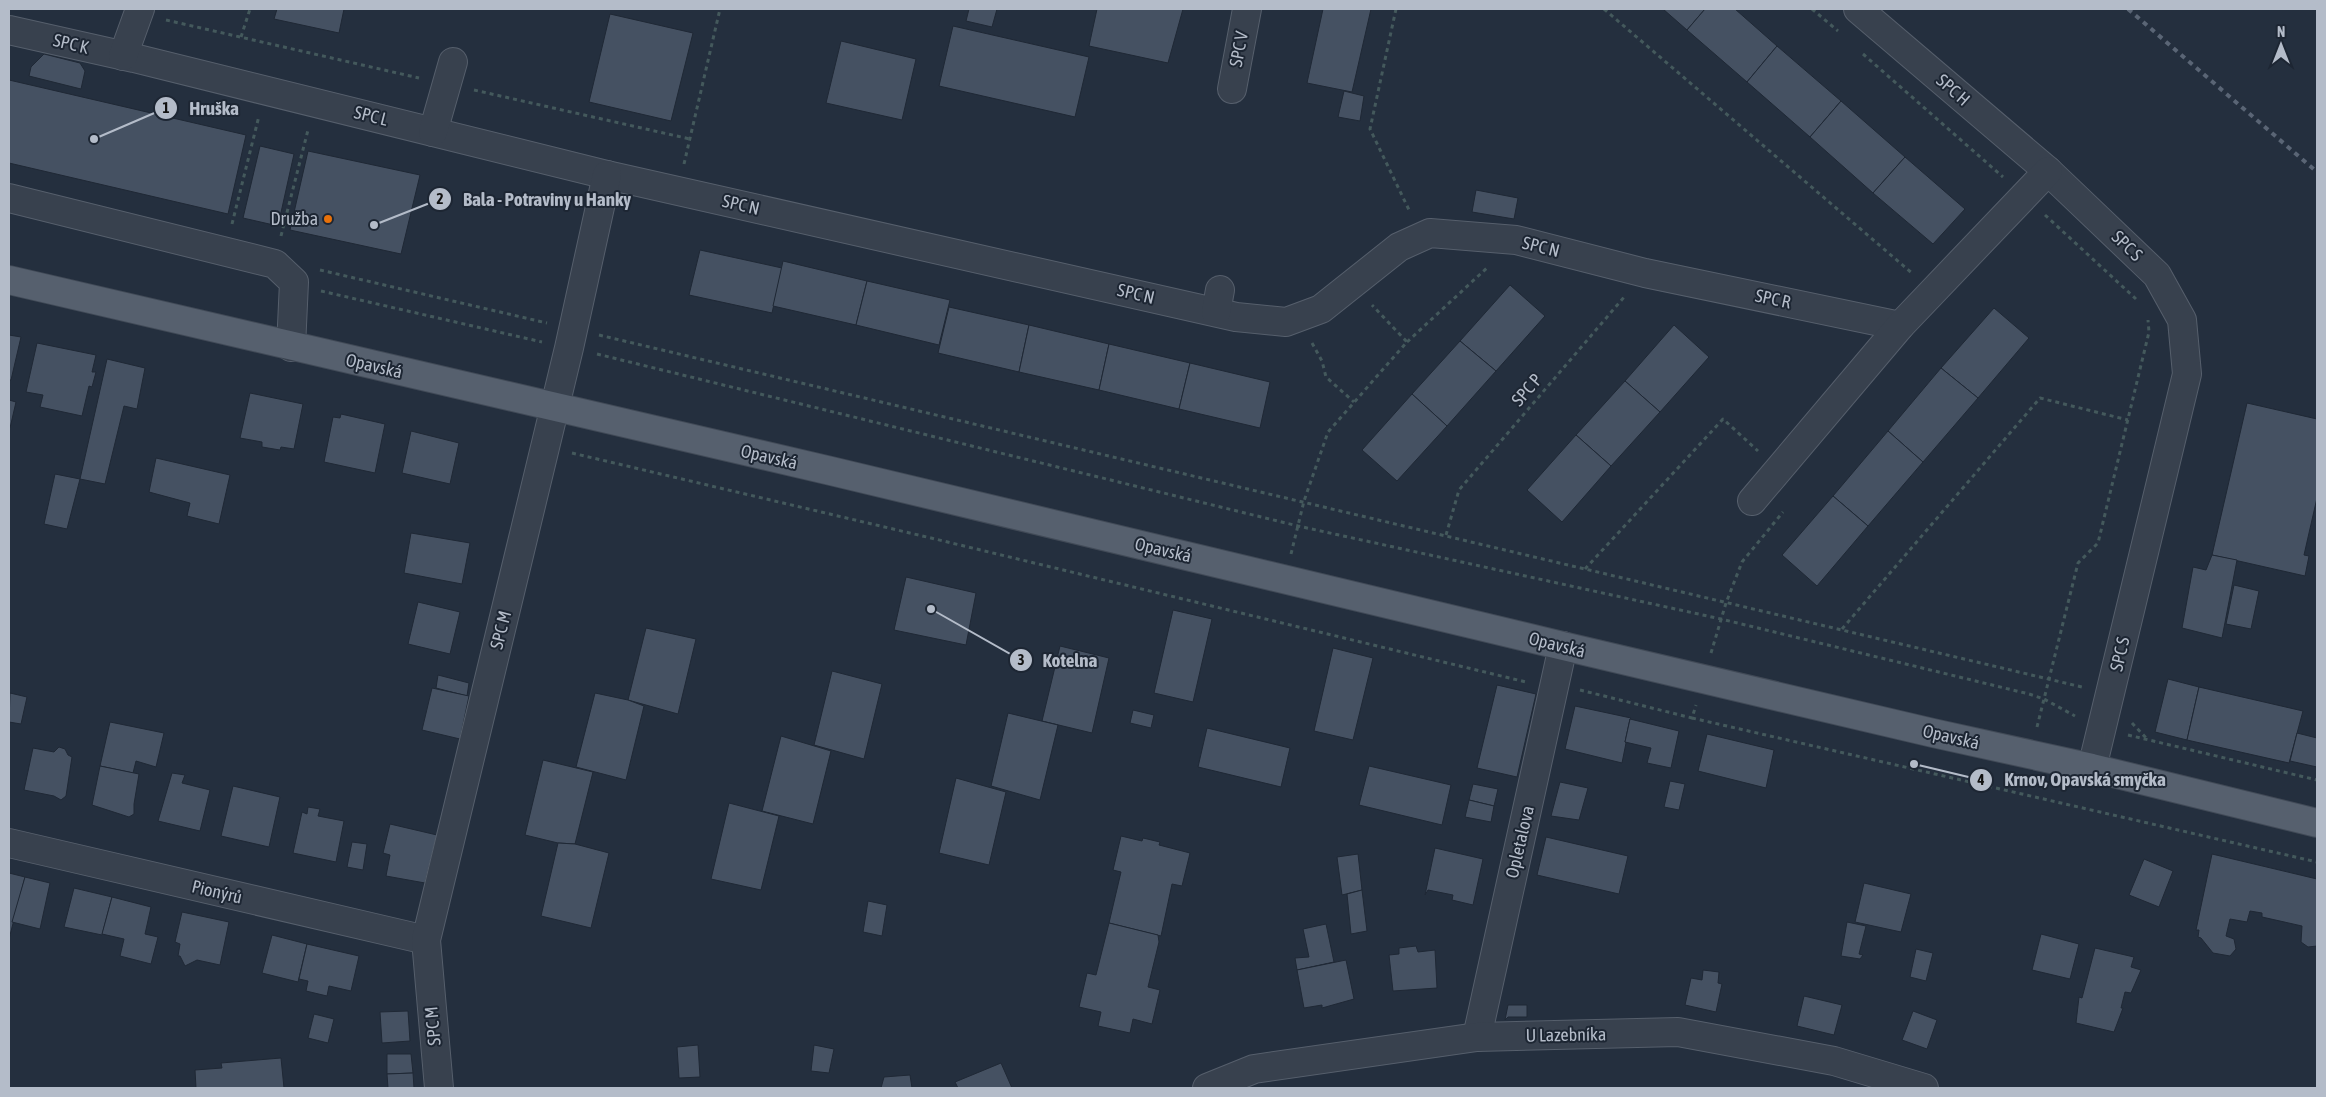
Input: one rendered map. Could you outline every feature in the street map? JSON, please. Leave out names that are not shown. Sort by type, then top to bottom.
[{"type":"main road","name":"Opavská","points":[[9,280],[291,347],[841,473],[1563,646],[2092,768],[2317,823]]},
{"type":"street","name":"SPC V","points":[[1232,89],[1247,9]]},
{"type":"street","name":"SPC H","points":[[1858,9],[2048,171]]},
{"type":"street","points":[[129,57],[139,11]]},
{"type":"street","name":"SPC K","points":[[9,30],[129,57]]},
{"type":"street","name":"SPC L","points":[[129,57],[607,175]]},
{"type":"street","points":[[433,132],[450,73]]},
{"type":"street","points":[[1752,501],[1900,326],[2048,171]]},
{"type":"street","name":"SPC S","points":[[2048,171],[2156,275],[2182,320],[2187,374],[2092,768]]},
{"type":"street","name":"SPC N","points":[[607,175],[1218,301],[1236,317],[1286,322],[1321,309],[1399,247],[1430,233],[1516,240],[1645,273]]},
{"type":"street","name":"SPC M","points":[[439,1088],[426,940],[571,338],[607,175]]},
{"type":"street","points":[[9,198],[275,264],[294,282],[291,347]]},
{"type":"street","name":"SPC R","points":[[1645,273],[1900,326]]},
{"type":"street","name":"Opletalova","points":[[1476,1037],[1563,646]]},
{"type":"street","name":"Pionýrů","points":[[9,843],[426,940]]},
{"type":"street","name":"U Lazebníka","points":[[1207,1088],[1254,1068],[1476,1037],[1678,1032],[1834,1061],[1924,1088]]},
{"type":"path","points":[[240,37],[250,9]]},
{"type":"path","points":[[678,190],[720,9]]},
{"type":"path","points":[[1396,9],[1370,129],[1422,237]]},
{"type":"path","points":[[1604,9],[1920,281]]},
{"type":"path","points":[[1812,9],[1841,35]]},
{"type":"path","points":[[139,11],[240,37],[450,73],[690,139]]},
{"type":"path","points":[[1856,48],[2024,196],[2138,300]]},
{"type":"path","points":[[232,228],[265,90]]},
{"type":"path","points":[[280,240],[314,103]]},
{"type":"path","points":[[1286,579],[1304,501],[1328,432],[1408,342],[1516,240]]},
{"type":"path","points":[[313,268],[571,338],[1298,526],[1721,619],[2044,699],[2071,714],[2102,727],[2149,741],[2317,780]]},
{"type":"path","name":"SPC P","points":[[1446,535],[1459,490],[1645,273]]},
{"type":"path","points":[[1351,284],[1408,342]]},
{"type":"path","points":[[318,290],[571,338],[1304,501],[2049,680],[2092,688],[2109,698]]},
{"type":"path","points":[[2031,755],[2078,563],[2098,543],[2149,332],[2147,312]]},
{"type":"path","points":[[1286,322],[1315,345],[1326,378],[1354,402]]},
{"type":"path","points":[[1842,629],[2040,398],[2128,420]]},
{"type":"path","points":[[1585,569],[1723,419],[1778,469]]},
{"type":"path","points":[[564,451],[941,540],[1540,686],[1555,683],[1692,718],[2317,862]]},
{"type":"path","points":[[1692,718],[1726,603],[1742,562],[1789,505]]},
{"type":"building","points":[[277,9],[344,9],[339,33],[274,19]]},
{"type":"building","points":[[969,9],[997,9],[992,27],[966,21]]},
{"type":"building","points":[[1097,9],[1183,9],[1168,63],[1089,46]]},
{"type":"building","points":[[1323,9],[1371,9],[1352,92],[1307,83]]},
{"type":"building","points":[[1663,9],[1705,9],[1687,30]]},
{"type":"building","points":[[1705,9],[1735,9],[1777,46],[1747,82],[1687,30]]},
{"type":"building","points":[[610,14],[693,33],[671,121],[589,102]]},
{"type":"building","points":[[953,26],[1089,57],[1075,117],[939,86]]},
{"type":"building","points":[[841,41],[916,59],[902,120],[826,103]]},
{"type":"building","points":[[1777,46],[1841,101],[1810,137],[1747,82]]},
{"type":"building","points":[[44,54],[80,63],[85,71],[81,89],[29,76],[31,67]]},
{"type":"building","points":[[9,80],[246,135],[228,214],[9,163]]},
{"type":"building","points":[[1344,91],[1364,96],[1360,121],[1338,117]]},
{"type":"building","points":[[1841,101],[1905,157],[1873,193],[1810,137]]},
{"type":"building","points":[[260,146],[294,154],[278,226],[243,218]]},
{"type":"building","points":[[308,151],[420,175],[401,254],[290,230]]},
{"type":"building","points":[[1905,157],[1965,209],[1933,244],[1873,193]]},
{"type":"building","points":[[1476,190],[1518,198],[1514,219],[1472,212]]},
{"type":"building","points":[[700,250],[782,268],[772,313],[689,295]]},
{"type":"building","points":[[783,261],[867,281],[856,325],[773,306]]},
{"type":"building","points":[[867,281],[950,300],[939,345],[856,325]]},
{"type":"building","points":[[1510,285],[1545,316],[1496,371],[1460,341]]},
{"type":"building","points":[[949,307],[1029,325],[1019,372],[938,353]]},
{"type":"building","points":[[1994,308],[2029,338],[1978,398],[1941,368]]},
{"type":"building","points":[[1029,325],[1109,344],[1099,390],[1019,372]]},
{"type":"building","points":[[1674,325],[1709,357],[1660,412],[1625,381]]},
{"type":"building","points":[[9,335],[21,337],[11,380],[9,380]]},
{"type":"building","points":[[1460,341],[1496,371],[1447,426],[1412,394]]},
{"type":"building","points":[[37,343],[96,355],[92,372],[96,372],[92,387],[89,386],[82,416],[40,407],[43,395],[26,392]]},
{"type":"building","points":[[1109,344],[1190,363],[1179,409],[1099,390]]},
{"type":"building","points":[[107,359],[145,368],[137,409],[124,406],[105,484],[80,479]]},
{"type":"building","points":[[1190,363],[1270,382],[1260,428],[1179,409]]},
{"type":"building","points":[[1941,368],[1978,398],[1923,462],[1888,431]]},
{"type":"building","points":[[1625,381],[1660,412],[1611,466],[1576,435]]},
{"type":"building","points":[[250,393],[303,404],[294,449],[281,447],[280,450],[262,447],[262,442],[240,438]]},
{"type":"building","points":[[1412,394],[1447,426],[1397,481],[1362,450]]},
{"type":"building","points":[[9,400],[16,402],[10,428],[9,428]]},
{"type":"building","points":[[2247,403],[2317,419],[2317,498],[2304,555],[2309,556],[2305,576],[2212,555]]},
{"type":"building","points":[[341,414],[385,424],[375,473],[324,462],[333,417],[340,418]]},
{"type":"building","points":[[411,431],[459,443],[450,484],[402,473]]},
{"type":"building","points":[[1888,431],[1923,462],[1868,526],[1833,496]]},
{"type":"building","points":[[1576,435],[1611,466],[1562,522],[1527,490]]},
{"type":"building","points":[[156,458],[230,475],[219,524],[187,516],[190,503],[149,492]]},
{"type":"building","points":[[55,474],[80,479],[67,529],[44,524]]},
{"type":"building","points":[[1833,496],[1868,526],[1817,586],[1782,555]]},
{"type":"building","points":[[411,533],[470,543],[462,584],[404,573]]},
{"type":"building","points":[[2212,555],[2237,560],[2222,638],[2182,628],[2193,567],[2206,570]]},
{"type":"building","points":[[906,577],[976,593],[966,645],[894,630]]},
{"type":"building","points":[[2234,585],[2259,591],[2251,629],[2226,624]]},
{"type":"building","points":[[418,602],[460,612],[450,654],[408,644]]},
{"type":"building","points":[[1173,610],[1212,619],[1193,702],[1154,693]]},
{"type":"building","points":[[646,628],[696,639],[678,714],[628,700]]},
{"type":"building","points":[[1060,646],[1109,658],[1092,733],[1042,721]]},
{"type":"building","points":[[1333,648],[1373,658],[1353,740],[1314,731]]},
{"type":"building","points":[[832,671],[882,684],[864,759],[814,745]]},
{"type":"building","points":[[438,675],[469,683],[467,696],[436,688]]},
{"type":"building","points":[[2168,679],[2199,687],[2187,740],[2155,732]]},
{"type":"building","points":[[1497,685],[1536,694],[1517,777],[1477,768]]},
{"type":"building","points":[[2199,687],[2303,711],[2289,763],[2187,740]]},
{"type":"building","points":[[432,688],[469,696],[460,739],[422,730]]},
{"type":"building","points":[[10,693],[27,697],[21,724],[9,722]]},
{"type":"building","points":[[595,693],[628,700],[644,706],[626,780],[576,767]]},
{"type":"building","points":[[1575,706],[1631,718],[1622,763],[1565,749]]},
{"type":"building","points":[[1133,710],[1154,715],[1151,728],[1130,723]]},
{"type":"building","points":[[1008,713],[1058,725],[1040,800],[991,786]]},
{"type":"building","points":[[1630,719],[1679,731],[1671,768],[1647,763],[1651,748],[1625,742]]},
{"type":"building","points":[[110,722],[164,733],[156,767],[136,761],[133,773],[100,766]]},
{"type":"building","points":[[1207,728],[1290,748],[1281,787],[1198,767]]},
{"type":"building","points":[[2297,733],[2317,738],[2317,767],[2290,761]]},
{"type":"building","points":[[1707,734],[1774,750],[1766,788],[1698,771]]},
{"type":"building","points":[[781,736],[831,751],[813,824],[762,811]]},
{"type":"building","points":[[59,747],[65,749],[68,755],[72,757],[66,796],[61,800],[54,796],[24,790],[33,748],[54,752]]},
{"type":"building","points":[[543,760],[593,772],[575,844],[558,843],[525,835]]},
{"type":"building","points":[[100,766],[139,774],[134,814],[129,817],[92,805]]},
{"type":"building","points":[[1369,766],[1451,785],[1442,825],[1359,805]]},
{"type":"building","points":[[172,773],[185,775],[182,783],[210,790],[200,831],[158,821]]},
{"type":"building","points":[[956,778],[1006,792],[989,865],[939,853]]},
{"type":"building","points":[[1670,781],[1685,784],[1679,810],[1664,807]]},
{"type":"building","points":[[1560,782],[1588,788],[1579,820],[1551,816]]},
{"type":"building","points":[[1473,784],[1498,789],[1494,806],[1469,800]]},
{"type":"building","points":[[233,786],[280,797],[269,847],[221,836]]},
{"type":"building","points":[[1469,800],[1494,806],[1491,822],[1465,817]]},
{"type":"building","points":[[729,803],[779,816],[761,890],[711,879]]},
{"type":"building","points":[[308,807],[320,809],[318,816],[344,821],[336,862],[293,853],[302,812],[307,814]]},
{"type":"building","points":[[390,824],[437,835],[425,883],[386,876],[390,855],[383,853]]},
{"type":"building","points":[[1121,836],[1142,841],[1143,838],[1160,842],[1159,845],[1190,853],[1182,886],[1172,884],[1161,936],[1109,923],[1121,872],[1113,870]]},
{"type":"building","points":[[1546,837],[1628,856],[1619,894],[1537,875]]},
{"type":"building","points":[[352,842],[367,844],[363,870],[347,867]]},
{"type":"building","points":[[558,843],[575,844],[609,853],[591,928],[541,916]]},
{"type":"building","points":[[1435,848],[1483,859],[1473,905],[1452,900],[1453,895],[1428,890],[1425,895]]},
{"type":"building","points":[[1358,854],[1362,890],[1342,895],[1337,857]]},
{"type":"building","points":[[2212,854],[2317,879],[2317,946],[2308,947],[2301,942],[2302,926],[2262,917],[2262,913],[2250,911],[2247,922],[2230,919],[2226,936],[2234,939],[2236,949],[2230,956],[2213,953],[2201,938],[2198,937],[2199,930],[2196,930]]},
{"type":"building","points":[[2144,859],[2173,871],[2159,907],[2129,895]]},
{"type":"building","points":[[9,873],[25,877],[9,939]]},
{"type":"building","points":[[25,877],[50,883],[40,929],[12,922]]},
{"type":"building","points":[[1864,883],[1911,894],[1901,932],[1855,922]]},
{"type":"building","points":[[74,888],[112,897],[102,935],[64,927]]},
{"type":"building","points":[[1362,890],[1367,931],[1351,934],[1347,894]]},
{"type":"building","points":[[112,897],[151,907],[145,934],[158,937],[151,964],[120,956],[124,939],[102,934]]},
{"type":"building","points":[[868,901],[887,905],[882,936],[863,932]]},
{"type":"building","points":[[182,912],[229,922],[220,965],[197,960],[185,966],[180,956],[178,956],[180,944],[175,942]]},
{"type":"building","points":[[1847,922],[1866,926],[1859,954],[1863,955],[1860,959],[1841,956]]},
{"type":"building","points":[[1109,923],[1158,935],[1159,942],[1148,987],[1160,990],[1152,1024],[1133,1019],[1130,1033],[1098,1026],[1101,1012],[1079,1007],[1087,973],[1096,975]]},
{"type":"building","points":[[1326,924],[1334,962],[1297,970],[1295,958],[1309,957],[1303,929]]},
{"type":"building","points":[[2041,934],[2079,944],[2070,979],[2032,970]]},
{"type":"building","points":[[272,935],[307,944],[298,982],[262,973]]},
{"type":"building","points":[[307,944],[359,956],[351,991],[329,986],[327,996],[306,991],[308,981],[299,979]]},
{"type":"building","points":[[1416,946],[1418,952],[1435,950],[1437,988],[1393,991],[1389,955],[1399,954],[1399,948]]},
{"type":"building","points":[[2095,948],[2134,957],[2131,967],[2141,970],[2131,993],[2125,992],[2121,1008],[2123,1008],[2114,1032],[2076,1023],[2079,997],[2082,998]]},
{"type":"building","points":[[1916,949],[1933,953],[1926,981],[1910,977]]},
{"type":"building","points":[[1346,960],[1354,999],[1322,1008],[1322,1005],[1304,1008],[1297,970]]},
{"type":"building","points":[[1703,970],[1719,972],[1718,983],[1722,984],[1716,1012],[1685,1005],[1691,978],[1702,980]]},
{"type":"building","points":[[1804,996],[1842,1005],[1834,1035],[1797,1026]]},
{"type":"building","points":[[1508,1005],[1527,1005],[1527,1017],[1508,1017],[1505,1020]]},
{"type":"building","points":[[408,1011],[410,1041],[382,1043],[380,1012]]},
{"type":"building","points":[[1913,1011],[1937,1020],[1927,1049],[1902,1040]]},
{"type":"building","points":[[314,1014],[334,1019],[328,1043],[308,1038]]},
{"type":"building","points":[[698,1045],[700,1077],[679,1078],[677,1047]]},
{"type":"building","points":[[814,1045],[834,1049],[829,1073],[811,1071]]},
{"type":"building","points":[[387,1054],[411,1054],[413,1073],[387,1074]]},
{"type":"building","points":[[281,1058],[284,1088],[196,1088],[195,1070],[222,1068],[221,1063]]},
{"type":"building","points":[[1001,1063],[1012,1088],[958,1088],[955,1082]]},
{"type":"building","points":[[413,1073],[414,1088],[388,1088],[387,1074]]},
{"type":"building","points":[[910,1075],[912,1088],[881,1088],[884,1077]]},
{"type":"railway","points":[[2128,9],[2317,172]]},
{"type":"place","name":"Hruška","points":[[94,139]]},
{"type":"place","name":"Družba","points":[[328,219]]},
{"type":"place","name":"Bala - Potraviny u Hanky","points":[[374,225]]},
{"type":"place","name":"Kotelna","points":[[931,609]]},
{"type":"place","name":"Krnov, Opavská smyčka","points":[[1914,764]]}]
